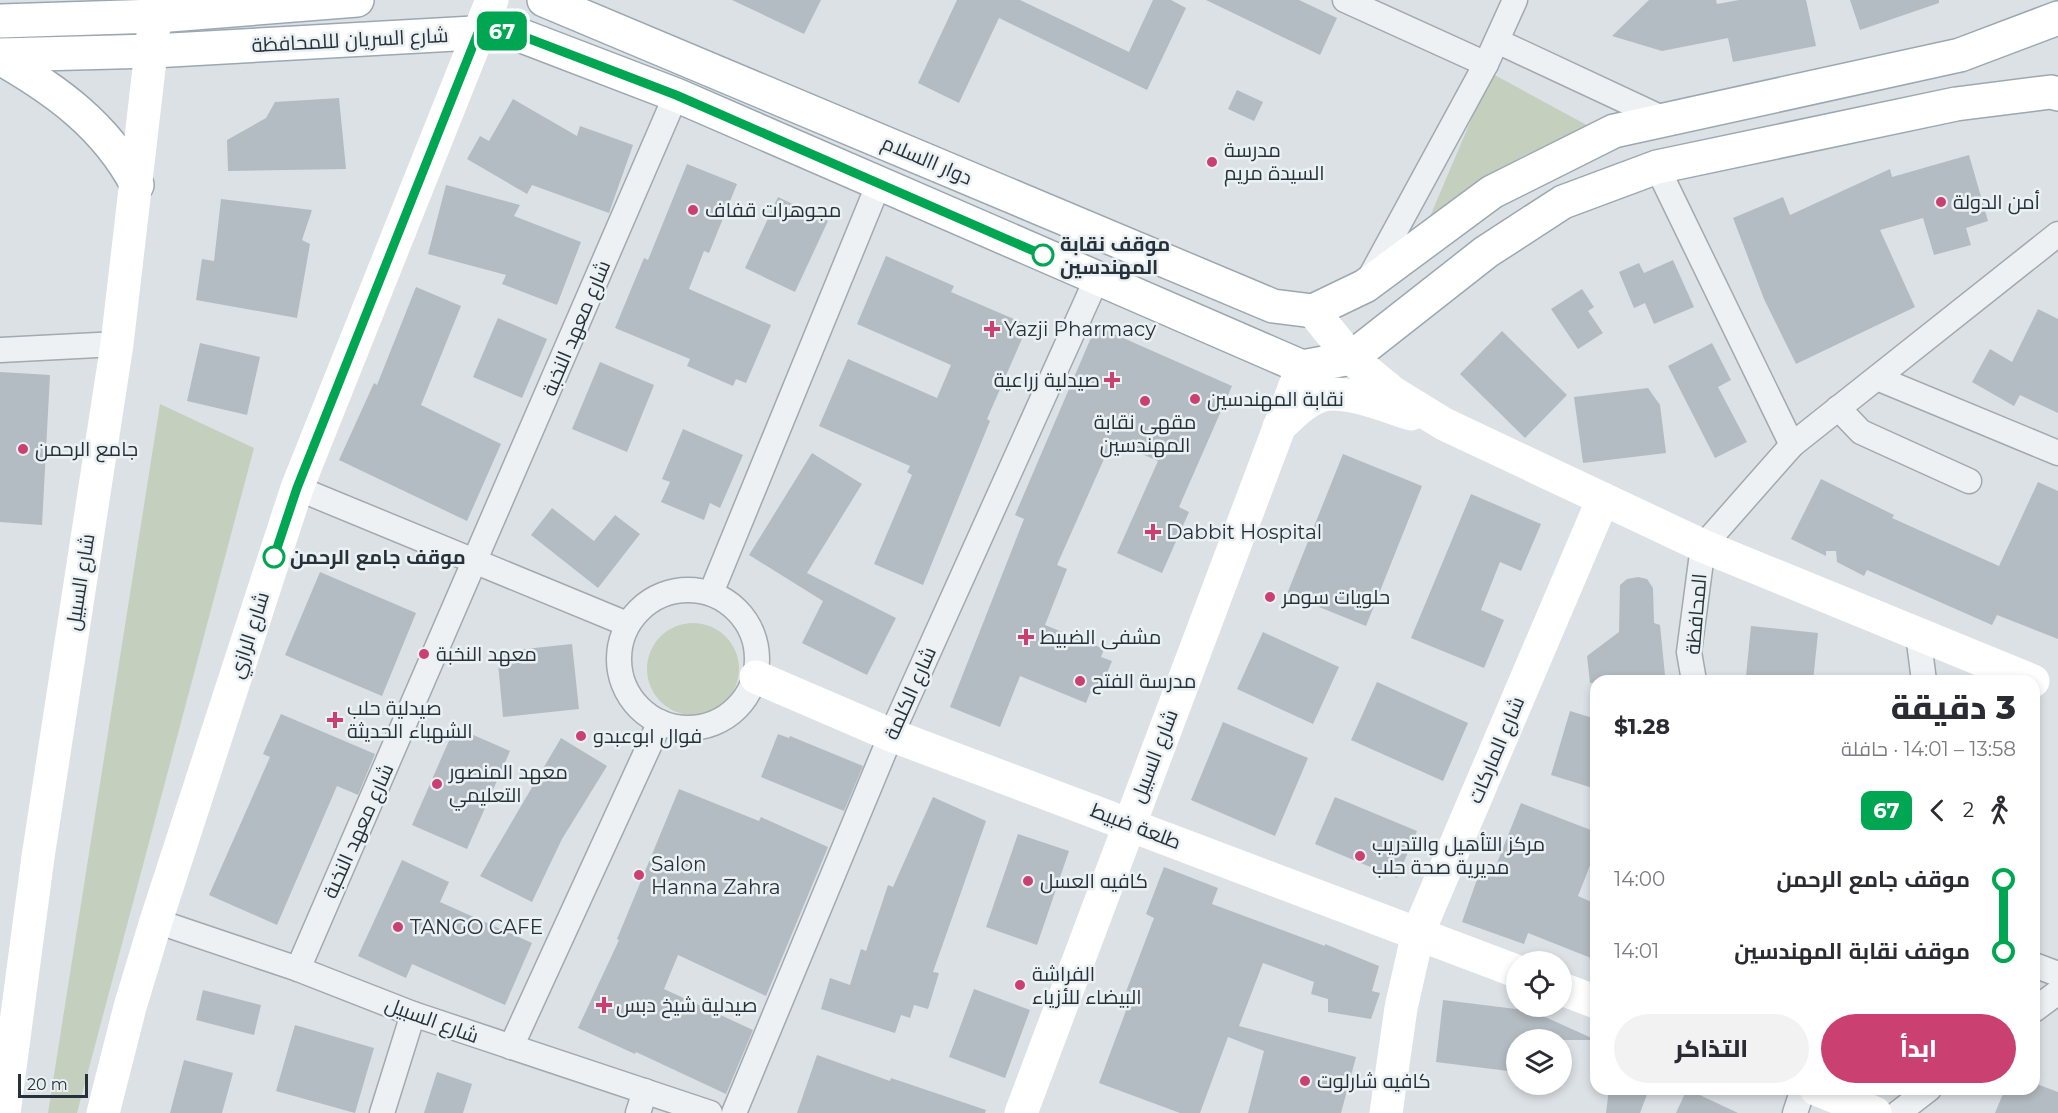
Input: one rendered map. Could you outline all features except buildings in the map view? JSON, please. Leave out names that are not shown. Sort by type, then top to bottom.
[{"type":"main road","points":[[0,21],[157,8],[357,0]]},
{"type":"main road","name":"شارع الرازي","points":[[103,1113],[130,1006],[156,921],[297,488],[492,0]]},
{"type":"main road","name":"دوار االسلام","points":[[544,0],[1273,306],[1313,311]]},
{"type":"main road","name":"شارع السبيل","points":[[4,1113],[38,857],[117,344],[157,8]]},
{"type":"main road","points":[[2019,675],[1703,546],[1444,424],[1392,392],[1351,358],[1313,311],[1365,286],[1492,192],[1614,131],[1662,118],[1960,55],[2058,18]]},
{"type":"main road","name":"شارع السريان لللمحافظة","points":[[0,56],[153,51],[509,31],[676,95],[1302,367]]},
{"type":"main road","points":[[0,56],[44,82],[78,109],[123,158],[137,185]]},
{"type":"main road","points":[[1302,367],[1351,358],[1486,252],[1563,202],[1657,167],[1956,104],[2051,92],[2058,94]]},
{"type":"main road","name":"شارع السبيل","points":[[1021,1113],[1302,367]]},
{"type":"main road","points":[[1279,427],[1302,406],[1322,395],[1341,394],[1444,424]]},
{"type":"main road","name":"شارع الماركات","points":[[1386,1113],[1401,1008],[1418,933],[1603,499]]},
{"type":"main road","name":"طلعة ضبيط","points":[[756,677],[891,735],[1506,967]]},
{"type":"main road","points":[[2040,684],[2058,691]]},
{"type":"main road","points":[[1572,993],[1590,1000]]},
{"type":"main road","points":[[1831,1095],[1875,1113]]},
{"type":"street","points":[[1345,0],[1486,64]]},
{"type":"street","points":[[1365,286],[1486,64],[1515,0]]},
{"type":"street","points":[[1497,41],[1662,118]]},
{"type":"street","name":"شارع معهد النخبة","points":[[297,969],[476,561],[676,95]]},
{"type":"street","points":[[1657,167],[1792,445]]},
{"type":"street","points":[[711,593],[879,183]]},
{"type":"street","points":[[1703,546],[1792,445],[2058,234]]},
{"type":"street","name":"شارع الكلمة","points":[[734,1113],[891,735],[1097,278]]},
{"type":"street","points":[[0,350],[117,344]]},
{"type":"street","points":[[1877,378],[2058,453]]},
{"type":"street","points":[[1838,408],[1861,432],[1969,481]]},
{"type":"street","points":[[297,488],[627,624]]},
{"type":"street","name":"المحافظة","points":[[1693,675],[1689,652],[1703,546]]},
{"type":"street","points":[[692,589],[711,593],[729,602],[743,616],[753,634],[758,653],[756,677],[749,693],[736,709],[720,721],[700,727],[679,728],[660,722],[641,709],[627,691],[619,669],[620,646],[627,624],[639,609],[655,598],[673,591],[692,589]]},
{"type":"street","points":[[1918,634],[1923,675]]},
{"type":"street","points":[[511,1047],[660,722]]},
{"type":"street","name":"شارع السبيل","points":[[156,921],[297,969],[413,1014],[511,1047],[641,1102],[710,1113]]},
{"type":"street","points":[[2040,967],[2058,974]]},
{"type":"street","points":[[2040,1006],[2058,992]]},
{"type":"street","points":[[382,1113],[413,1014]]},
{"type":"street","points":[[1795,1113],[1801,1095]]},
{"type":"street","points":[[1898,1113],[1921,1095]]},
{"type":"green space","points":[[1491,73],[1594,129],[1521,157],[1426,226]]},
{"type":"green space","points":[[160,404],[254,448],[77,1113],[48,1113]]},
{"type":"green space","points":[[693,623],[711,626],[726,636],[736,651],[739,669],[736,687],[726,702],[711,712],[693,715],[675,712],[660,702],[650,687],[647,669],[650,651],[660,636],[675,626]]},
{"type":"bus line","name":"67","points":[[274,557],[297,488],[478,33],[509,31],[676,95],[1043,255]]},
{"type":"place","name":"مدرسة السيدة مريم","points":[[1212,162]]},
{"type":"place","name":"أمن الدولة","points":[[1941,202]]},
{"type":"place","name":"مجوهرات قفاف","points":[[693,210]]},
{"type":"place","name":"موقف نقابة المهندسين","points":[[1043,255]]},
{"type":"place","name":"Yazji Pharmacy","points":[[992,329]]},
{"type":"place","name":"صيدلية زراعية","points":[[1112,380]]},
{"type":"place","name":"نقابة المهندسين","points":[[1195,399]]},
{"type":"place","name":"مقهى نقابة المهندسين","points":[[1145,401]]},
{"type":"place","name":"جامع الرحمن","points":[[23,449]]},
{"type":"place","name":"Dabbit Hospital","points":[[1153,532]]},
{"type":"place","name":"موقف جامع الرحمن","points":[[274,557]]},
{"type":"place","name":"حلويات سومر","points":[[1270,597]]},
{"type":"place","name":"مشفى الضبيط","points":[[1026,637]]},
{"type":"place","name":"معهد النخبة","points":[[424,654]]},
{"type":"place","name":"مدرسة الفتح","points":[[1080,681]]},
{"type":"place","name":"صيدلية حلب الشهباء الحديثة","points":[[335,720]]},
{"type":"place","name":"فوال ابوعبدو","points":[[581,736]]},
{"type":"place","name":"معهد المنصور التعليمي","points":[[437,784]]},
{"type":"place","name":"مركز التأهيل والتدريب مديرية صحة حلب","points":[[1360,856]]},
{"type":"place","name":"Salon Hanna Zahra","points":[[639,875]]},
{"type":"place","name":"كافيه العسل","points":[[1028,881]]},
{"type":"place","name":"TANGO CAFE","points":[[398,927]]},
{"type":"place","name":"الفراشة البيضاء للأزياء","points":[[1020,985]]},
{"type":"place","name":"صيدلية شيخ دبس","points":[[604,1005]]},
{"type":"place","name":"كافيه شارلوت","points":[[1305,1081]]}]
